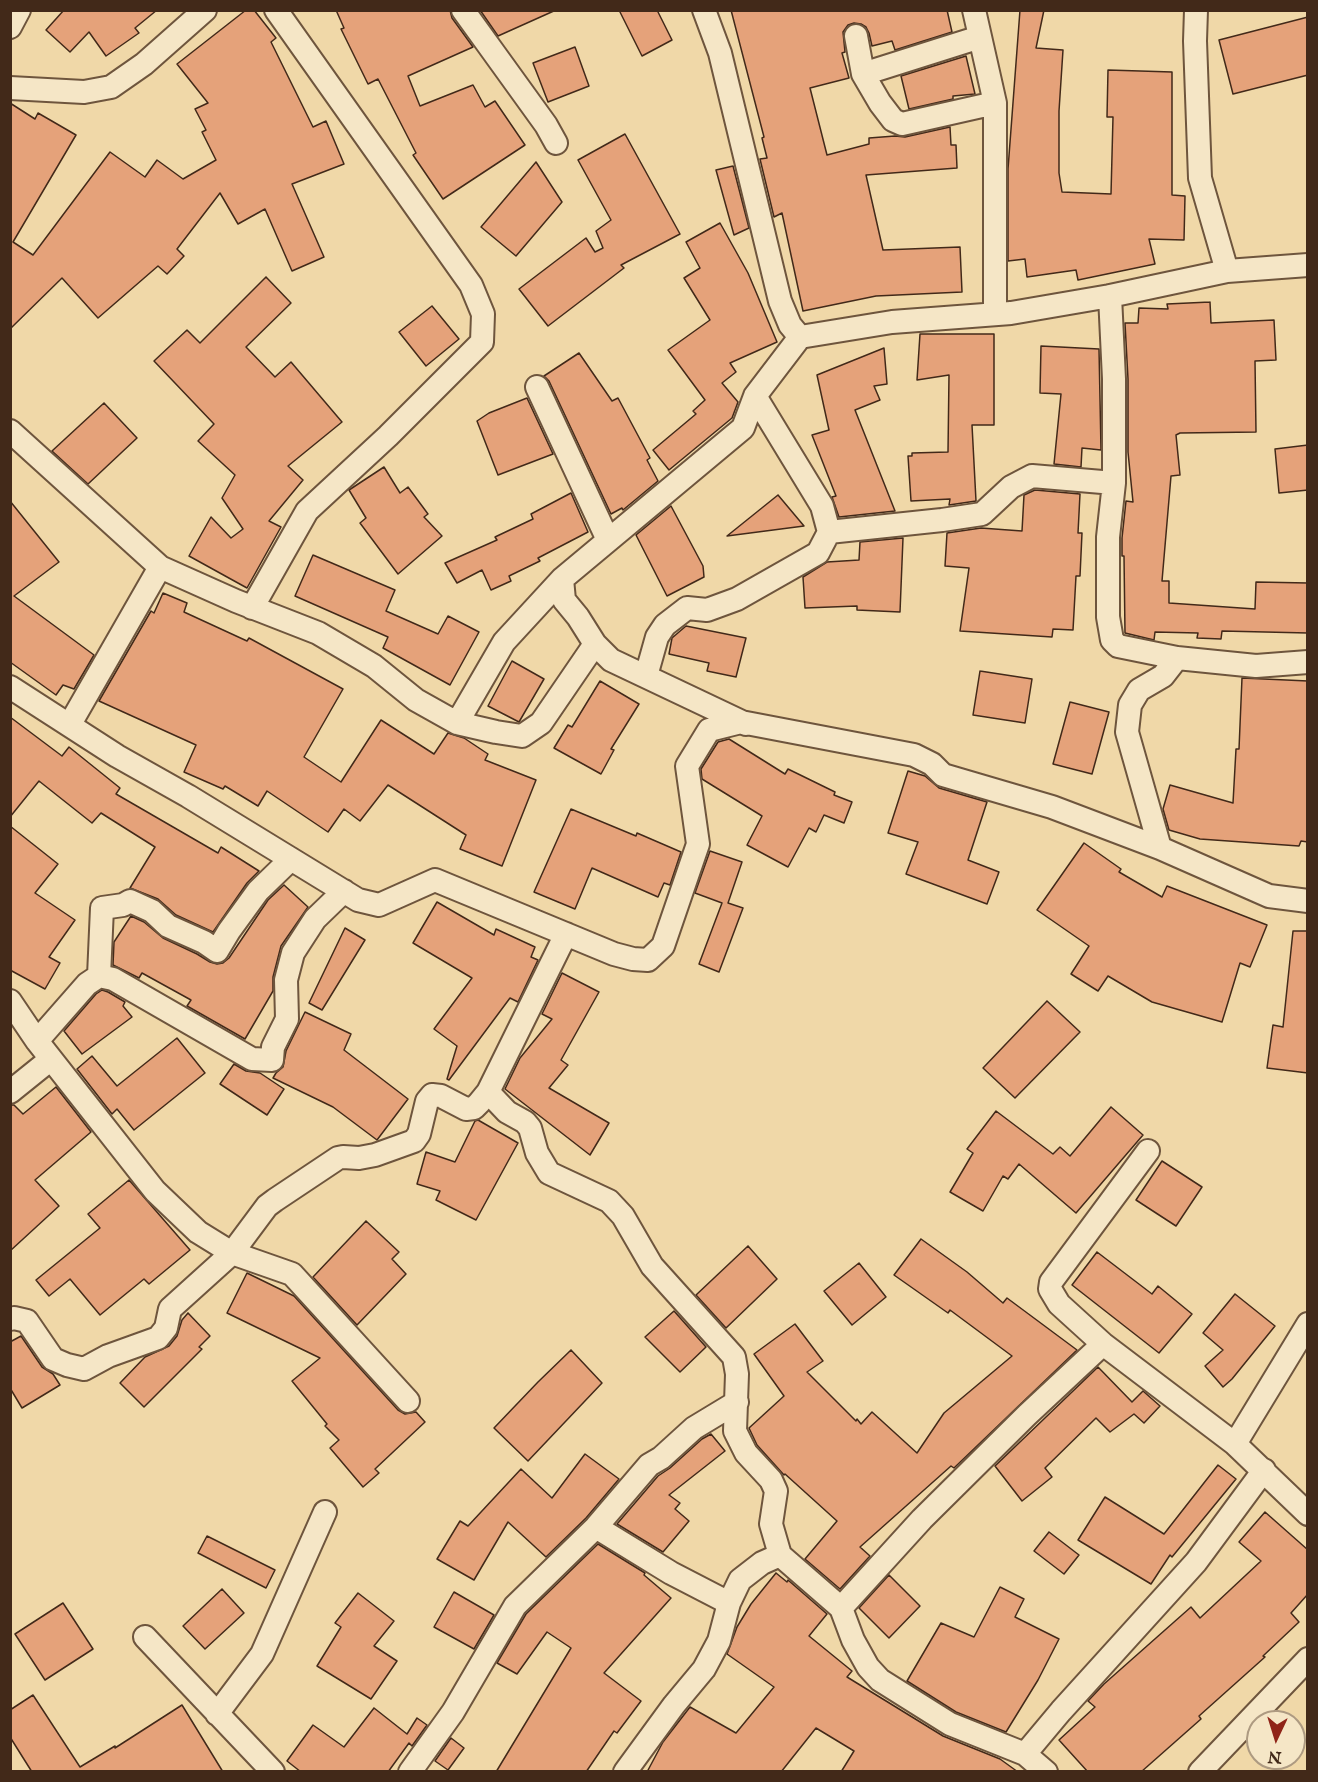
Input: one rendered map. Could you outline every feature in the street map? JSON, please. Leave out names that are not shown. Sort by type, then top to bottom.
[{"type":"street","points":[[10,27],[19,10]]},
{"type":"street","points":[[10,88],[84,92],[111,87],[144,64],[205,10]]},
{"type":"street","points":[[252,608],[307,511],[388,436],[482,342],[483,314],[471,285],[276,10]]},
{"type":"street","points":[[463,10],[546,125],[556,143]]},
{"type":"street","points":[[704,10],[720,53],[780,301],[790,326],[800,337]]},
{"type":"street","points":[[974,10],[995,103],[995,314]]},
{"type":"street","points":[[1196,10],[1200,178],[1227,271]]},
{"type":"street","points":[[856,36],[863,74],[893,120],[902,124],[995,103]]},
{"type":"street","points":[[863,74],[980,37]]},
{"type":"street","points":[[457,723],[504,642],[562,579],[742,428],[755,396],[800,337],[892,322],[995,314],[1110,296],[1227,271],[1308,266]]},
{"type":"street","points":[[1110,296],[1114,379],[1114,483],[1108,537],[1108,617],[1112,640],[1118,646],[1177,658],[1256,666],[1308,662]]},
{"type":"street","points":[[537,387],[608,540]]},
{"type":"street","points":[[646,675],[657,637],[665,625],[687,608],[707,610],[737,599],[818,553],[829,532],[822,506],[755,396]]},
{"type":"street","points":[[10,431],[160,567],[252,608],[318,633],[374,666],[416,700],[457,723],[522,736],[541,723],[595,644]]},
{"type":"street","points":[[829,532],[982,514],[1011,487],[1032,476],[1114,483]]},
{"type":"street","points":[[70,724],[160,567]]},
{"type":"street","points":[[562,579],[564,600],[595,644],[611,660],[741,722],[782,738]]},
{"type":"street","points":[[1160,848],[1127,732],[1130,705],[1139,690],[1163,676],[1177,658]]},
{"type":"street","points":[[10,687],[117,756],[188,796],[358,900],[379,905],[435,880],[614,954],[633,959],[648,960],[663,946],[698,844],[687,766],[709,730],[741,722],[914,755],[932,764],[943,775],[1052,807],[1160,848],[1269,896],[1308,901]]},
{"type":"street","points":[[99,976],[102,908],[123,905],[130,901],[152,912],[168,926],[204,942],[217,951],[258,891],[291,859]]},
{"type":"street","points":[[37,1041],[87,984],[99,976],[113,979],[252,1059],[272,1060],[273,1047],[287,1019],[286,980],[293,953],[315,919],[344,891]]},
{"type":"street","points":[[12,1316],[27,1321],[53,1359],[84,1369],[108,1356],[158,1338],[166,1328],[170,1309],[232,1253],[267,1206],[331,1161],[343,1156],[359,1158],[375,1155],[414,1140],[419,1134],[427,1101],[432,1095],[441,1096],[466,1109],[479,1104],[488,1092],[566,934]]},
{"type":"street","points":[[10,1001],[37,1041],[155,1191],[198,1232],[232,1253],[292,1274],[408,1401]]},
{"type":"street","points":[[10,1092],[51,1059]]},
{"type":"street","points":[[488,1092],[507,1112],[525,1122],[530,1128],[537,1153],[549,1173],[609,1201],[623,1216],[652,1266],[734,1357],[737,1374],[735,1431],[746,1453],[771,1480],[776,1491],[771,1524],[780,1555],[841,1608],[853,1640],[868,1667],[880,1680],[950,1724],[1025,1754],[1046,1772]]},
{"type":"street","points":[[1148,1151],[1051,1282],[1050,1289],[1059,1304],[1103,1344],[1235,1444],[1308,1514]]},
{"type":"street","points":[[1235,1444],[1308,1324]]},
{"type":"street","points":[[841,1608],[922,1519],[1103,1344]]},
{"type":"street","points":[[410,1772],[453,1712],[515,1606],[596,1527],[649,1465],[661,1458],[694,1428],[737,1402]]},
{"type":"street","points":[[1025,1754],[1196,1562],[1264,1470]]},
{"type":"street","points":[[217,1714],[262,1654],[325,1512]]},
{"type":"street","points":[[596,1527],[671,1573],[729,1603]]},
{"type":"street","points":[[625,1772],[674,1705],[704,1669],[719,1641],[729,1603],[740,1580],[762,1563],[780,1555]]},
{"type":"street","points":[[145,1637],[273,1772]]},
{"type":"street","points":[[1200,1772],[1308,1659]]},
{"type":"building","points":[[64,10],[157,10],[135,28],[139,33],[106,56],[89,32],[70,52],[46,30]]},
{"type":"building","points":[[246,10],[254,10],[276,38],[271,42],[313,127],[326,121],[344,164],[292,184],[324,257],[292,271],[265,209],[238,224],[220,193],[177,249],[184,256],[167,274],[158,266],[98,318],[62,278],[10,329],[10,103],[35,119],[38,113],[76,135],[13,242],[33,255],[110,152],[145,177],[157,160],[183,179],[216,160],[202,132],[206,130],[195,109],[208,103],[177,64]]},
{"type":"building","points":[[336,10],[450,10],[452,18],[473,47],[408,76],[420,106],[473,85],[485,107],[495,101],[525,145],[443,199],[413,155],[416,153],[378,79],[368,84],[341,29],[344,28]]},
{"type":"building","points":[[480,10],[556,10],[498,36]]},
{"type":"building","points":[[619,10],[657,10],[672,40],[642,56]]},
{"type":"building","points":[[731,10],[947,10],[952,32],[895,50],[892,41],[872,46],[866,27],[854,23],[848,25],[843,32],[845,52],[842,53],[849,78],[810,88],[827,155],[869,144],[869,138],[905,137],[950,127],[951,145],[956,145],[957,168],[866,175],[883,250],[960,247],[962,292],[876,296],[803,311],[782,213],[774,217],[760,159],[767,158],[762,138],[764,137]]},
{"type":"building","points":[[1020,10],[1044,10],[1036,48],[1063,50],[1059,111],[1059,173],[1062,192],[1111,194],[1113,117],[1107,117],[1108,70],[1172,72],[1172,195],[1185,196],[1184,240],[1149,239],[1155,264],[1078,280],[1076,270],[1027,277],[1025,259],[1008,261],[1008,169]]},
{"type":"building","points":[[1308,17],[1308,75],[1233,94],[1219,40]]},
{"type":"building","points":[[575,47],[589,86],[548,102],[533,63]]},
{"type":"building","points":[[966,56],[975,94],[953,96],[953,99],[909,109],[901,76]]},
{"type":"building","points":[[625,134],[680,234],[621,265],[624,268],[548,326],[519,289],[586,238],[595,252],[603,248],[596,231],[611,220],[578,160]]},
{"type":"building","points":[[536,162],[562,202],[516,256],[481,227]]},
{"type":"building","points":[[733,166],[749,228],[734,235],[716,170]]},
{"type":"building","points":[[720,223],[748,273],[777,342],[730,363],[736,372],[722,383],[738,402],[732,418],[669,470],[653,450],[696,414],[693,411],[705,400],[668,350],[710,320],[684,278],[700,268],[686,242]]},
{"type":"building","points":[[266,277],[291,303],[246,347],[275,377],[291,362],[342,422],[288,466],[303,480],[269,521],[281,527],[247,588],[189,556],[211,517],[231,538],[243,529],[222,498],[235,475],[198,441],[214,424],[154,361],[187,330],[200,343]]},
{"type":"building","points":[[1210,302],[1211,323],[1274,320],[1276,360],[1255,361],[1256,432],[1180,433],[1176,435],[1180,475],[1171,476],[1162,581],[1169,581],[1169,603],[1255,609],[1256,582],[1308,583],[1308,633],[1222,631],[1221,639],[1197,638],[1198,633],[1155,632],[1154,640],[1125,633],[1122,538],[1126,501],[1133,502],[1128,452],[1125,323],[1138,323],[1139,308],[1168,309],[1167,304]]},
{"type":"building","points":[[432,306],[459,339],[426,366],[399,332]]},
{"type":"building","points":[[920,334],[994,334],[994,425],[972,425],[976,501],[949,505],[950,499],[911,501],[908,456],[912,456],[912,453],[948,452],[949,375],[917,380]]},
{"type":"building","points":[[1041,346],[1099,349],[1101,450],[1082,448],[1081,467],[1054,464],[1061,394],[1040,393]]},
{"type":"building","points":[[884,348],[887,384],[874,386],[880,400],[855,410],[895,511],[839,517],[832,497],[836,496],[812,435],[829,430],[817,375]]},
{"type":"building","points":[[579,353],[612,401],[618,398],[650,458],[647,460],[658,481],[623,510],[622,508],[611,514],[549,381],[544,376]]},
{"type":"building","points":[[527,398],[553,454],[498,475],[477,421],[489,413]]},
{"type":"building","points":[[104,403],[137,438],[88,484],[52,451]]},
{"type":"building","points":[[1308,445],[1308,490],[1279,493],[1275,449]]},
{"type":"building","points":[[384,467],[400,493],[408,487],[428,514],[424,517],[442,536],[398,574],[360,523],[366,518],[349,490]]},
{"type":"building","points":[[1035,490],[1080,494],[1078,533],[1082,533],[1080,576],[1076,576],[1073,630],[1053,629],[1052,637],[960,631],[969,568],[945,566],[947,533],[981,528],[1022,531],[1024,495]]},
{"type":"building","points":[[571,493],[588,532],[538,558],[540,561],[509,576],[511,581],[491,590],[482,570],[457,583],[445,563],[497,540],[495,537],[533,519],[531,514]]},
{"type":"building","points":[[778,495],[804,526],[727,536]]},
{"type":"building","points":[[10,501],[59,562],[14,596],[94,655],[74,689],[63,685],[56,695],[10,662]]},
{"type":"building","points":[[671,506],[703,566],[704,577],[667,596],[636,535]]},
{"type":"building","points":[[903,538],[900,612],[857,610],[857,606],[805,608],[803,577],[827,562],[859,560],[860,542]]},
{"type":"building","points":[[313,555],[395,590],[386,611],[438,634],[448,616],[479,632],[450,685],[383,648],[388,637],[295,596]]},
{"type":"building","points":[[163,593],[187,603],[184,612],[247,641],[249,638],[343,689],[304,757],[341,782],[381,720],[434,754],[448,733],[464,738],[488,754],[485,760],[536,780],[502,866],[460,849],[466,835],[388,785],[360,821],[344,809],[328,832],[267,791],[258,806],[225,786],[223,789],[184,772],[196,745],[99,701],[151,611],[154,613]]},
{"type":"building","points":[[686,626],[746,638],[736,677],[707,671],[709,663],[669,654],[672,638]]},
{"type":"building","points":[[512,661],[544,679],[519,722],[488,706]]},
{"type":"building","points":[[980,671],[1032,679],[1025,723],[973,715]]},
{"type":"building","points":[[1242,678],[1308,681],[1308,842],[1301,841],[1299,846],[1200,839],[1169,830],[1163,809],[1170,785],[1233,803],[1236,749],[1239,749]]},
{"type":"building","points":[[600,681],[639,704],[611,749],[614,750],[601,774],[554,748],[568,725],[572,727]]},
{"type":"building","points":[[1070,702],[1109,712],[1092,774],[1053,764]]},
{"type":"building","points":[[10,717],[62,756],[69,747],[120,788],[116,794],[218,853],[221,847],[259,871],[247,883],[213,932],[176,915],[158,899],[130,888],[155,847],[101,813],[92,823],[39,781],[10,817]]},
{"type":"building","points":[[729,739],[785,774],[788,769],[835,792],[834,795],[852,802],[844,823],[824,815],[816,832],[809,828],[788,867],[747,845],[762,816],[702,779],[701,769],[718,742]]},
{"type":"building","points":[[908,771],[925,776],[939,788],[987,802],[968,860],[999,872],[987,904],[906,874],[918,842],[888,833]]},
{"type":"building","points":[[571,809],[681,852],[670,885],[664,883],[658,897],[592,868],[575,909],[534,892]]},
{"type":"building","points":[[10,826],[58,864],[35,893],[75,920],[49,957],[60,963],[45,989],[10,970]]},
{"type":"building","points":[[1084,843],[1121,869],[1119,872],[1162,897],[1167,886],[1267,925],[1250,967],[1240,963],[1222,1022],[1152,1002],[1108,976],[1098,991],[1071,974],[1089,946],[1037,910]]},
{"type":"building","points":[[710,851],[742,862],[728,903],[743,908],[719,972],[699,964],[722,903],[695,893]]},
{"type":"building","points":[[284,885],[308,907],[281,946],[273,977],[273,991],[245,1039],[187,1006],[191,1000],[142,973],[139,978],[113,965],[114,942],[131,916],[144,922],[163,938],[210,962],[223,963],[229,958],[268,900]]},
{"type":"building","points":[[437,902],[494,935],[496,929],[535,947],[531,957],[538,960],[518,1002],[510,998],[449,1080],[447,1079],[457,1046],[434,1029],[472,978],[413,943]]},
{"type":"building","points":[[345,928],[365,940],[322,1010],[309,1003]]},
{"type":"building","points":[[1293,931],[1308,931],[1308,1073],[1267,1068],[1273,1025],[1283,1027]]},
{"type":"building","points":[[562,973],[599,992],[561,1060],[568,1065],[549,1088],[609,1123],[590,1155],[505,1089],[520,1058],[552,1019],[542,1014]]},
{"type":"building","points":[[102,990],[125,1002],[123,1006],[132,1017],[82,1054],[64,1031]]},
{"type":"building","points":[[1047,1001],[1080,1032],[1015,1098],[983,1068]]},
{"type":"building","points":[[305,1012],[351,1034],[344,1050],[408,1099],[377,1140],[333,1107],[273,1078],[283,1067],[286,1051]]},
{"type":"building","points":[[177,1038],[205,1073],[134,1130],[117,1109],[112,1114],[77,1069],[92,1056],[117,1086]]},
{"type":"building","points":[[234,1064],[246,1071],[260,1073],[284,1089],[267,1115],[220,1084]]},
{"type":"building","points":[[56,1087],[91,1132],[35,1180],[59,1206],[10,1251],[10,1105],[14,1105],[23,1114]]},
{"type":"building","points":[[1111,1107],[1143,1135],[1076,1213],[1019,1164],[1008,1179],[1003,1176],[983,1211],[950,1192],[973,1153],[967,1149],[996,1111],[1053,1154],[1060,1147],[1070,1156]]},
{"type":"building","points":[[478,1120],[518,1143],[476,1220],[436,1200],[440,1191],[417,1184],[426,1152],[455,1162],[475,1121]]},
{"type":"building","points":[[1162,1161],[1202,1187],[1176,1226],[1136,1200]]},
{"type":"building","points":[[129,1180],[190,1250],[149,1284],[144,1279],[100,1315],[70,1279],[49,1296],[36,1280],[100,1228],[88,1214]]},
{"type":"building","points":[[366,1221],[399,1252],[392,1259],[406,1274],[357,1325],[313,1277]]},
{"type":"building","points":[[921,1239],[967,1272],[1003,1303],[1007,1298],[1077,1350],[954,1468],[951,1466],[860,1547],[870,1556],[840,1589],[805,1559],[837,1521],[784,1475],[757,1445],[749,1428],[784,1396],[754,1354],[795,1324],[823,1361],[807,1372],[856,1421],[857,1419],[861,1424],[872,1412],[917,1453],[944,1413],[1012,1356],[950,1310],[948,1313],[894,1275]]},
{"type":"building","points":[[748,1246],[777,1279],[726,1328],[696,1295]]},
{"type":"building","points":[[1097,1252],[1152,1294],[1158,1286],[1192,1314],[1159,1353],[1072,1285]]},
{"type":"building","points":[[859,1263],[886,1297],[852,1325],[824,1291]]},
{"type":"building","points":[[247,1273],[294,1296],[398,1410],[405,1414],[416,1412],[425,1422],[375,1469],[379,1473],[363,1487],[330,1448],[339,1440],[325,1426],[327,1424],[292,1381],[320,1358],[227,1313]]},
{"type":"building","points":[[1235,1294],[1275,1326],[1223,1387],[1205,1366],[1223,1350],[1203,1333]]},
{"type":"building","points":[[674,1311],[706,1347],[680,1372],[645,1337]]},
{"type":"building","points":[[188,1313],[210,1336],[199,1347],[202,1349],[144,1407],[120,1383],[145,1357],[169,1346],[177,1336],[182,1320]]},
{"type":"building","points":[[21,1336],[42,1367],[53,1374],[60,1385],[22,1408],[10,1388],[10,1342]]},
{"type":"building","points":[[571,1350],[602,1383],[528,1461],[494,1428]]},
{"type":"building","points":[[1098,1367],[1132,1402],[1143,1391],[1160,1406],[1144,1423],[1134,1414],[1110,1432],[1096,1418],[1045,1468],[1052,1477],[1022,1501],[995,1466]]},
{"type":"building","points":[[711,1434],[725,1451],[669,1495],[680,1503],[675,1509],[689,1521],[663,1552],[617,1524],[658,1476]]},
{"type":"building","points":[[585,1454],[619,1479],[586,1518],[546,1557],[508,1522],[474,1580],[437,1559],[460,1521],[468,1526],[521,1469],[552,1498]]},
{"type":"building","points":[[1218,1465],[1236,1479],[1172,1557],[1170,1555],[1151,1584],[1078,1540],[1105,1497],[1164,1534]]},
{"type":"building","points":[[1265,1512],[1308,1550],[1308,1594],[1291,1613],[1299,1622],[1263,1656],[1265,1657],[1199,1716],[1201,1719],[1141,1772],[1088,1772],[1059,1740],[1095,1707],[1088,1701],[1104,1684],[1191,1607],[1200,1618],[1261,1561],[1239,1542]]},
{"type":"building","points":[[1049,1532],[1079,1555],[1064,1574],[1034,1551]]},
{"type":"building","points":[[207,1536],[275,1570],[266,1588],[198,1553]]},
{"type":"building","points":[[598,1544],[645,1573],[644,1575],[671,1598],[604,1673],[641,1701],[617,1733],[614,1731],[586,1772],[496,1772],[571,1648],[547,1632],[517,1674],[497,1663],[526,1614]]},
{"type":"building","points":[[776,1573],[787,1582],[788,1580],[827,1614],[809,1636],[852,1671],[847,1677],[943,1736],[1000,1759],[1018,1772],[841,1772],[854,1751],[816,1728],[781,1772],[647,1772],[663,1742],[690,1707],[736,1733],[774,1687],[727,1654],[737,1627],[751,1604]]},
{"type":"building","points":[[889,1575],[920,1606],[889,1638],[859,1608]]},
{"type":"building","points":[[1000,1587],[1024,1599],[1015,1617],[1059,1639],[1038,1680],[1006,1732],[956,1712],[907,1681],[941,1623],[974,1637]]},
{"type":"building","points":[[222,1589],[244,1613],[205,1649],[183,1626]]},
{"type":"building","points":[[454,1592],[494,1615],[474,1649],[434,1627]]},
{"type":"building","points":[[358,1593],[394,1621],[374,1646],[397,1661],[371,1699],[317,1666],[341,1627],[335,1623]]},
{"type":"building","points":[[63,1603],[93,1649],[45,1680],[15,1634]]},
{"type":"building","points":[[33,1695],[80,1767],[115,1746],[115,1748],[182,1705],[223,1772],[32,1772],[10,1737],[10,1710]]},
{"type":"building","points":[[374,1708],[407,1734],[417,1718],[427,1725],[412,1746],[409,1743],[388,1772],[301,1772],[287,1761],[313,1725],[344,1747]]},
{"type":"building","points":[[451,1738],[464,1748],[448,1770],[435,1761]]}]
